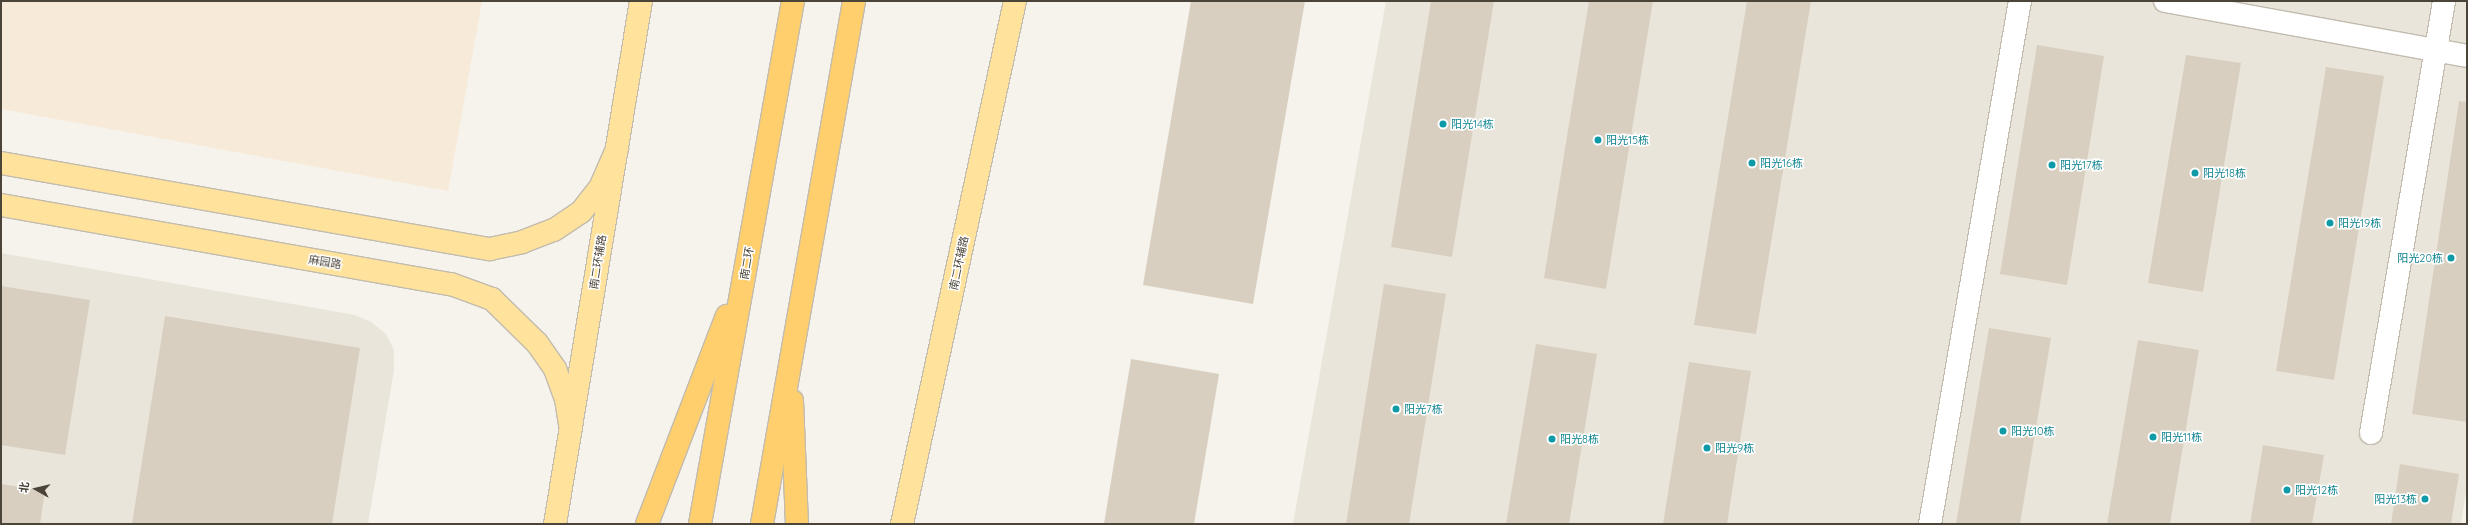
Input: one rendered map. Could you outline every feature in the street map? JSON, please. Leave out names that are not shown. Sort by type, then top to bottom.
[{"type":"highway","name":"南二环","points":[[700,524],[793,1]]},
{"type":"highway","points":[[762,524],[854,1]]},
{"type":"highway","points":[[647,524],[746,268]]},
{"type":"highway","points":[[791,354],[796,524]]},
{"type":"main road","name":"南二环辅路","points":[[555,524],[641,1]]},
{"type":"main road","name":"南二环辅路","points":[[902,524],[1015,1]]},
{"type":"main road","points":[[1,163],[490,249],[522,242],[554,230],[581,212],[600,188],[617,149]]},
{"type":"main road","name":"麻园路","points":[[1,205],[451,284],[492,299],[537,343],[555,369],[566,399],[571,429]]},
{"type":"street","points":[[1930,524],[2020,1]]},
{"type":"street","points":[[2165,1],[2467,56]]},
{"type":"street","points":[[2372,433],[2444,1]]},
{"type":"shaded area","points":[[1,1],[482,1],[448,191],[1,109]]},
{"type":"shaded area","points":[[1386,1],[2467,1],[2467,485],[2461,524],[1293,524]]},
{"type":"shaded area","points":[[1,253],[355,315],[371,322],[386,334],[394,350],[394,370],[368,524],[1,524]]},
{"type":"building","points":[[1191,1],[1305,1],[1253,304],[1143,285]]},
{"type":"building","name":"阳光14栋","points":[[1431,1],[1494,1],[1452,257],[1391,247]]},
{"type":"building","name":"阳光15栋","points":[[1589,1],[1653,1],[1606,289],[1544,278]]},
{"type":"building","name":"阳光16栋","points":[[1747,1],[1811,1],[1756,334],[1694,325]]},
{"type":"building","name":"阳光17栋","points":[[2037,45],[2104,56],[2067,285],[2000,274]]},
{"type":"building","name":"阳光18栋","points":[[2186,55],[2241,63],[2203,292],[2148,283]]},
{"type":"building","name":"阳光19栋","points":[[2326,67],[2384,76],[2334,380],[2276,371]]},
{"type":"building","name":"阳光20栋","points":[[2459,101],[2467,102],[2467,422],[2412,414]]},
{"type":"building","name":"阳光7栋","points":[[1384,284],[1446,294],[1409,524],[1346,524]]},
{"type":"building","points":[[1,286],[90,300],[65,455],[1,445]]},
{"type":"building","points":[[165,316],[360,348],[332,524],[132,524]]},
{"type":"building","name":"阳光10栋","points":[[1989,328],[2051,338],[2020,524],[1956,524]]},
{"type":"building","name":"阳光11栋","points":[[2138,340],[2199,350],[2170,524],[2107,524]]},
{"type":"building","name":"阳光8栋","points":[[1536,344],[1597,354],[1569,524],[1506,524]]},
{"type":"building","points":[[1131,359],[1219,374],[1194,524],[1104,524]]},
{"type":"building","name":"阳光9栋","points":[[1689,362],[1751,371],[1727,524],[1663,524]]},
{"type":"building","name":"阳光12栋","points":[[2263,445],[2324,455],[2312,524],[2250,524]]},
{"type":"building","name":"阳光13栋","points":[[2400,464],[2459,474],[2451,524],[2391,524]]},
{"type":"building","points":[[1,484],[45,491],[40,524],[1,524]]},
{"type":"place","name":"阳光14栋","points":[[1443,124]]},
{"type":"place","name":"阳光15栋","points":[[1598,140]]},
{"type":"place","name":"阳光16栋","points":[[1752,163]]},
{"type":"place","name":"阳光17栋","points":[[2052,165]]},
{"type":"place","name":"阳光18栋","points":[[2195,173]]},
{"type":"place","name":"阳光19栋","points":[[2330,223]]},
{"type":"place","name":"阳光20栋","points":[[2451,258]]},
{"type":"place","name":"阳光7栋","points":[[1396,409]]},
{"type":"place","name":"阳光10栋","points":[[2003,431]]},
{"type":"place","name":"阳光11栋","points":[[2153,437]]},
{"type":"place","name":"阳光8栋","points":[[1552,439]]},
{"type":"place","name":"阳光9栋","points":[[1707,448]]},
{"type":"place","name":"阳光12栋","points":[[2287,490]]},
{"type":"place","name":"阳光13栋","points":[[2425,499]]}]
